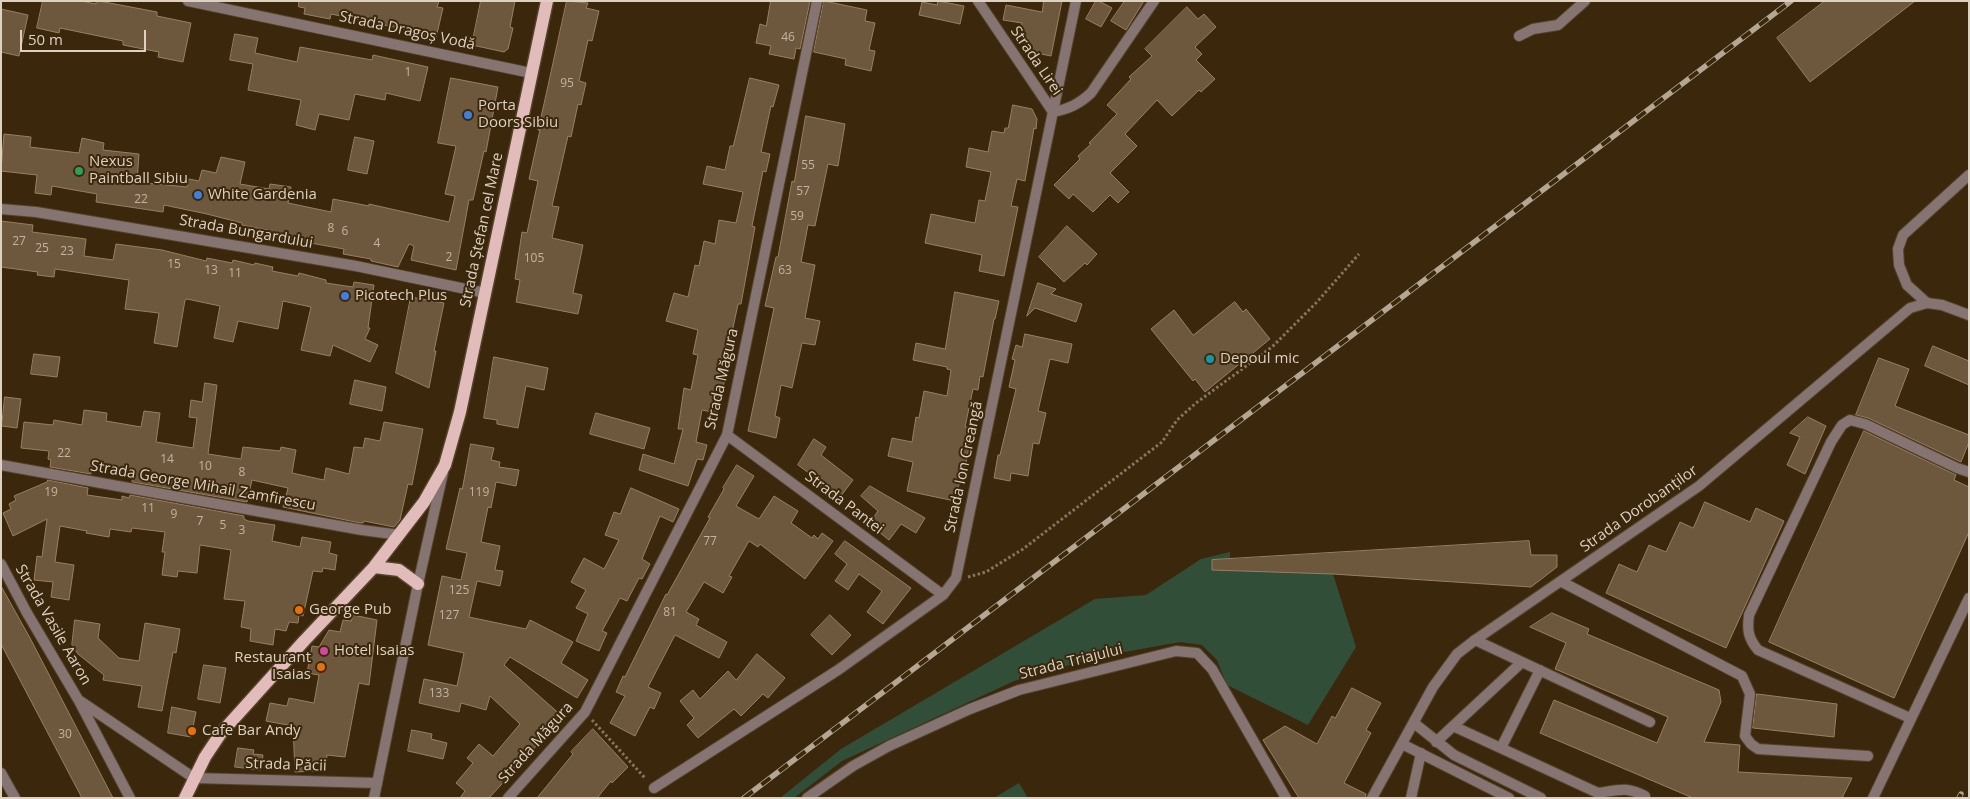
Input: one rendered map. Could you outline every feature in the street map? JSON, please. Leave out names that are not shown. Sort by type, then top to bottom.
[{"type":"main road","name":"Strada Ștefan cel Mare","points":[[185,798],[212,746],[240,711],[374,567],[424,502],[445,464],[460,412],[547,1]]},
{"type":"main road","points":[[374,567],[399,570],[418,584]]},
{"type":"street","name":"Strada Dragoș Vodă","points":[[188,1],[531,73]]},
{"type":"street","name":"Strada Măgura","points":[[508,798],[585,712],[727,435],[818,1]]},
{"type":"street","name":"Strada Lirei","points":[[978,1],[1053,112]]},
{"type":"street","name":"Strada Ion Creangă","points":[[654,788],[838,670],[943,595],[956,578],[1076,1]]},
{"type":"street","points":[[1053,112],[1069,109],[1091,93],[1154,1]]},
{"type":"street","points":[[1519,36],[1533,29],[1558,25],[1584,1]]},
{"type":"street","points":[[1969,175],[1903,235],[1898,249],[1899,265],[1907,285],[1927,303],[1942,305],[1969,315]]},
{"type":"street","name":"Strada Bungardului","points":[[1,209],[36,212],[356,266],[485,292]]},
{"type":"street","name":"Strada Dorobanților","points":[[1372,798],[1446,668],[1458,654],[1475,640],[1562,582],[1698,486],[1910,308],[1927,303]]},
{"type":"street","points":[[1910,718],[1758,650],[1747,630],[1749,615],[1831,442],[1842,425],[1850,420],[1865,424],[1969,472]]},
{"type":"street","name":"Strada Pantei","points":[[727,435],[943,595]]},
{"type":"street","name":"Strada Ștefan cel Mare","points":[[374,798],[445,464]]},
{"type":"street","name":"Strada George Mihail Zamfirescu","points":[[1,465],[362,530],[400,535]]},
{"type":"street","name":"Strada Vasile Aaron","points":[[1,564],[27,613],[79,701],[130,798]]},
{"type":"street","points":[[1562,582],[1742,676],[1750,694],[1745,736],[1758,749],[1868,756]]},
{"type":"street","points":[[1873,798],[1969,598]]},
{"type":"street","points":[[1475,640],[1650,722]]},
{"type":"street","name":"Strada Triajului","points":[[807,798],[853,766],[889,746],[970,709],[1019,690],[1176,651],[1197,654],[1212,669],[1286,798]]},
{"type":"street","points":[[1436,742],[1522,662]]},
{"type":"street","points":[[1501,748],[1540,670]]},
{"type":"street","name":"Strada Vasile Aaron","points":[[79,701],[194,778]]},
{"type":"street","points":[[1414,723],[1436,742],[1468,763],[1541,798]]},
{"type":"street","points":[[1453,726],[1598,793],[1621,788],[1645,796]]},
{"type":"street","points":[[1402,744],[1508,798]]},
{"type":"street","points":[[1410,798],[1421,753]]},
{"type":"street","points":[[1,772],[15,798]]},
{"type":"street","name":"Strada Păcii","points":[[194,778],[377,783]]},
{"type":"path","points":[[956,578],[986,572],[1022,549],[1162,442],[1177,420],[1196,403],[1272,348],[1317,302],[1359,254]]},
{"type":"path","points":[[585,712],[654,788]]},
{"type":"green space","points":[[1230,552],[1230,570],[1333,574],[1356,647],[1308,725],[1227,685],[1217,660],[1202,645],[1180,642],[1097,657],[1014,681],[842,761],[794,798],[780,798],[841,749],[1095,599],[1146,595],[1201,559]]},
{"type":"green space","points":[[1019,783],[1028,798],[994,798]]},
{"type":"building","points":[[43,1],[81,1],[96,4],[96,1],[99,1],[157,12],[157,16],[191,23],[183,62],[158,57],[159,52],[123,45],[123,41],[60,28],[59,33],[37,28]]},
{"type":"building","points":[[299,1],[439,1],[437,7],[443,8],[435,42],[407,36],[408,30],[331,14],[330,19],[304,14],[305,8],[299,7]]},
{"type":"building","points":[[481,1],[515,1],[510,27],[513,28],[508,49],[504,52],[472,45]]},
{"type":"building","points":[[567,1],[588,3],[586,8],[599,11],[592,41],[588,40],[579,81],[586,83],[581,105],[578,104],[571,137],[568,136],[552,206],[559,207],[552,238],[583,245],[573,293],[582,295],[578,314],[516,302],[520,280],[515,279],[522,232],[527,233],[538,181],[529,179],[540,130],[538,130]]},
{"type":"building","points":[[771,1],[810,1],[800,49],[796,48],[794,59],[769,54],[771,46],[756,43],[760,24],[766,26]]},
{"type":"building","points":[[824,1],[867,10],[865,21],[875,23],[869,50],[875,51],[871,71],[845,65],[846,59],[814,52]]},
{"type":"building","points":[[938,1],[964,6],[960,24],[919,15],[922,2],[937,5]]},
{"type":"building","points":[[1044,1],[1062,1],[1051,56],[1026,51],[1028,38],[1020,36],[1022,23],[1003,20],[1006,5],[1042,12]]},
{"type":"building","points":[[1096,1],[1112,8],[1101,27],[1086,19]]},
{"type":"building","points":[[1125,1],[1144,1],[1126,30],[1111,21]]},
{"type":"building","points":[[1825,1],[1915,1],[1810,82],[1777,38]]},
{"type":"building","points":[[1187,7],[1198,19],[1204,14],[1216,27],[1195,47],[1202,54],[1196,60],[1215,79],[1201,92],[1199,90],[1172,116],[1157,100],[1125,134],[1137,146],[1110,173],[1129,192],[1118,203],[1110,195],[1093,212],[1073,194],[1069,199],[1054,185],[1080,159],[1078,156],[1117,114],[1107,105],[1131,79],[1129,77],[1152,56],[1145,49]]},
{"type":"building","points":[[1,9],[28,15],[19,56],[1,52]]},
{"type":"building","points":[[235,34],[258,38],[255,53],[297,62],[300,47],[372,60],[373,55],[428,67],[420,101],[386,93],[385,100],[355,94],[349,120],[319,114],[315,130],[296,125],[301,100],[248,90],[253,64],[230,60]]},
{"type":"building","points":[[451,78],[498,87],[486,152],[484,151],[473,200],[469,200],[456,270],[411,260],[414,246],[409,244],[398,267],[371,261],[371,259],[343,254],[344,249],[266,235],[267,230],[164,205],[163,212],[96,202],[97,194],[52,186],[51,195],[35,193],[37,175],[1,171],[4,134],[31,137],[30,147],[79,153],[82,138],[104,143],[103,150],[139,154],[137,182],[187,187],[189,179],[199,181],[202,170],[216,173],[221,157],[245,162],[240,184],[269,189],[270,184],[291,187],[288,203],[331,212],[333,199],[369,206],[369,204],[449,222],[455,196],[445,194],[456,146],[438,143]]},
{"type":"building","points":[[750,78],[779,85],[773,107],[771,106],[761,152],[770,154],[766,172],[763,171],[752,226],[755,227],[741,304],[738,304],[717,413],[702,410],[696,442],[707,445],[703,460],[697,459],[688,486],[639,470],[643,454],[674,464],[683,429],[678,429],[684,388],[691,390],[698,355],[693,354],[698,330],[666,321],[674,293],[688,297],[695,265],[699,266],[704,241],[715,244],[719,220],[736,223],[743,192],[703,184],[707,166],[725,170]]},
{"type":"building","points":[[1013,105],[1032,109],[1037,119],[1025,181],[1017,179],[1011,206],[1018,207],[1004,276],[979,271],[982,255],[925,243],[931,214],[975,223],[979,200],[985,201],[991,172],[966,167],[969,148],[988,152],[992,131],[1004,133],[1005,128],[1008,128]]},
{"type":"building","points":[[806,116],[845,124],[838,166],[828,164],[815,226],[808,225],[801,262],[815,265],[805,318],[820,321],[815,345],[802,343],[792,388],[781,385],[775,416],[780,418],[776,438],[748,431],[774,308],[765,306],[776,257],[778,257]]},
{"type":"building","points":[[355,137],[374,141],[367,174],[348,170]]},
{"type":"building","points":[[1,221],[33,225],[32,232],[86,239],[84,256],[113,260],[116,244],[162,250],[206,261],[207,258],[232,263],[233,260],[254,265],[255,263],[273,267],[272,271],[298,276],[299,273],[326,280],[326,283],[353,287],[354,282],[374,285],[368,328],[370,328],[365,339],[378,345],[370,362],[333,345],[330,356],[301,350],[311,307],[283,301],[278,329],[238,321],[233,342],[214,338],[220,306],[187,299],[185,300],[177,347],[154,343],[159,313],[125,309],[129,280],[55,269],[54,277],[37,275],[38,272],[1,267]]},
{"type":"building","points":[[1067,226],[1097,254],[1087,265],[1085,263],[1064,282],[1039,257]]},
{"type":"building","points":[[1038,283],[1056,289],[1051,294],[1082,304],[1076,322],[1035,308],[1027,316]]},
{"type":"building","points":[[955,292],[999,301],[983,377],[980,376],[978,390],[973,389],[965,427],[973,428],[965,468],[963,468],[955,501],[907,491],[913,462],[888,456],[892,438],[912,442],[916,417],[919,418],[924,391],[947,396],[951,370],[947,369],[947,367],[913,360],[916,343],[945,349]]},
{"type":"building","points":[[411,297],[444,303],[434,351],[436,351],[429,388],[396,373]]},
{"type":"building","name":"Depoul mic","points":[[1235,302],[1243,312],[1246,309],[1270,339],[1205,392],[1195,379],[1193,381],[1151,329],[1174,310],[1193,335]]},
{"type":"building","points":[[1025,334],[1072,344],[1068,363],[1050,359],[1038,411],[1046,413],[1039,444],[1033,443],[1028,476],[1011,473],[1010,481],[994,478],[998,455],[1000,455],[1016,389],[1009,387],[1015,360],[1012,359],[1016,345],[1022,347]]},
{"type":"building","points":[[1933,346],[1969,361],[1969,385],[1925,366]]},
{"type":"building","points":[[34,354],[60,357],[57,377],[31,374]]},
{"type":"building","points":[[494,357],[548,368],[544,390],[526,386],[518,428],[497,424],[497,420],[484,418]]},
{"type":"building","points":[[1879,358],[1909,369],[1895,406],[1969,435],[1969,442],[1961,462],[1868,418],[1856,415]]},
{"type":"building","points":[[355,380],[386,387],[382,411],[350,404]]},
{"type":"building","points":[[205,383],[217,385],[208,454],[241,459],[243,447],[280,451],[281,447],[296,450],[292,473],[324,480],[326,468],[349,474],[354,447],[363,448],[365,438],[380,441],[384,422],[423,429],[412,485],[408,484],[400,520],[394,527],[364,521],[360,523],[283,507],[288,488],[252,480],[247,502],[132,482],[134,470],[100,465],[99,469],[91,468],[91,474],[50,467],[49,451],[21,448],[24,422],[53,425],[54,420],[82,425],[84,410],[107,413],[106,421],[141,427],[144,411],[160,413],[156,442],[193,448],[197,418],[189,417],[191,400],[202,402]]},
{"type":"building","points":[[5,397],[21,399],[17,428],[2,426]]},
{"type":"building","points":[[596,413],[650,428],[644,449],[590,434]]},
{"type":"building","points":[[1808,417],[1826,426],[1805,474],[1787,465],[1800,437],[1790,433]]},
{"type":"building","points":[[1864,431],[1956,475],[1954,480],[1969,487],[1969,532],[1894,698],[1769,642]]},
{"type":"building","points":[[814,439],[826,447],[821,455],[853,480],[837,501],[819,486],[821,482],[798,465]]},
{"type":"building","points":[[471,444],[494,448],[491,460],[500,462],[499,467],[519,470],[516,486],[496,482],[491,508],[488,507],[481,542],[500,546],[495,570],[503,571],[500,586],[477,581],[469,617],[526,629],[530,620],[573,642],[561,663],[588,680],[577,698],[510,657],[504,665],[562,716],[531,752],[529,750],[512,773],[489,798],[460,798],[465,791],[456,783],[473,763],[467,758],[479,744],[493,756],[520,724],[490,696],[486,710],[461,703],[459,712],[419,703],[424,679],[457,686],[464,653],[428,645],[442,576],[461,580],[467,553],[446,549],[460,488],[462,489]]},
{"type":"building","points":[[737,465],[754,476],[736,506],[759,519],[774,496],[798,511],[791,523],[812,538],[814,535],[818,539],[822,533],[833,541],[805,579],[760,544],[758,547],[749,541],[729,576],[732,577],[723,593],[704,582],[686,612],[699,619],[696,625],[727,642],[719,658],[675,635],[648,687],[661,693],[654,709],[650,707],[635,736],[610,723],[625,696],[616,692],[666,594],[710,518],[708,517]]},
{"type":"building","points":[[48,480],[88,488],[87,495],[122,500],[122,496],[129,498],[130,495],[244,516],[244,519],[248,521],[275,525],[272,541],[300,547],[302,537],[331,542],[329,553],[337,555],[335,570],[323,568],[322,572],[313,571],[303,616],[299,615],[298,623],[289,622],[286,631],[275,629],[273,645],[250,641],[251,629],[241,627],[245,601],[224,599],[231,550],[200,545],[197,573],[178,571],[177,577],[162,575],[165,552],[162,552],[165,532],[132,528],[131,532],[110,529],[109,537],[60,526],[55,562],[74,565],[69,600],[51,597],[53,582],[34,580],[37,556],[42,557],[47,519],[13,536],[3,513],[11,509],[9,504],[16,500],[14,496]]},
{"type":"building","points":[[870,486],[925,518],[916,533],[901,524],[889,540],[869,524],[878,511],[861,496]]},
{"type":"building","points":[[631,488],[679,509],[673,522],[660,516],[642,559],[650,564],[642,579],[639,578],[627,601],[620,598],[602,631],[607,633],[599,651],[576,641],[588,614],[576,608],[586,590],[571,582],[584,558],[604,569],[619,540],[605,535],[614,512],[620,514]]},
{"type":"building","points":[[1705,502],[1750,522],[1756,508],[1784,521],[1726,648],[1606,593],[1619,564],[1637,572],[1649,545],[1666,552],[1680,522],[1693,528]]},
{"type":"building","points":[[845,541],[911,588],[883,624],[867,612],[882,591],[859,574],[848,590],[835,581],[847,564],[835,554]]},
{"type":"building","points":[[1529,541],[1531,555],[1557,555],[1557,567],[1531,587],[1333,574],[1212,570],[1212,560]]},
{"type":"building","points":[[1,586],[113,798],[82,798],[1,644]]},
{"type":"building","points":[[1552,613],[1589,629],[1587,634],[1719,690],[1721,702],[1704,742],[1740,745],[1738,772],[1852,778],[1842,798],[1693,798],[1540,733],[1554,700],[1657,743],[1668,717],[1555,669],[1566,643],[1530,627]]},
{"type":"building","points":[[353,615],[377,620],[369,685],[359,683],[345,757],[327,755],[326,763],[313,762],[314,771],[295,772],[293,726],[266,721],[270,703],[287,706],[289,698],[314,703],[319,675],[307,673],[312,646],[319,647],[329,630],[340,632],[343,620],[351,621]]},
{"type":"building","points":[[830,615],[851,635],[832,655],[811,635]]},
{"type":"building","points":[[75,620],[100,624],[98,638],[119,658],[139,661],[145,623],[180,629],[176,653],[173,652],[162,711],[138,707],[142,686],[103,680],[104,675],[78,654],[72,645]]},
{"type":"building","points":[[757,654],[785,678],[768,698],[763,694],[741,716],[734,709],[698,738],[687,725],[694,718],[680,701],[693,690],[700,699],[728,671],[736,680]]},
{"type":"building","points":[[204,665],[226,668],[220,703],[198,699]]},
{"type":"building","points":[[1352,688],[1381,703],[1366,730],[1371,733],[1344,783],[1366,794],[1365,798],[1299,798],[1263,740],[1285,726],[1317,744],[1332,716],[1335,718]]},
{"type":"building","points":[[1757,694],[1837,704],[1834,737],[1753,728]]},
{"type":"building","points":[[172,707],[196,712],[191,737],[168,733]]},
{"type":"building","points":[[593,729],[628,767],[612,783],[611,781],[597,798],[537,798],[573,754],[571,752]]},
{"type":"building","points":[[412,730],[432,734],[431,739],[447,743],[443,759],[408,751]]},
{"type":"building","points":[[238,748],[254,750],[253,754],[263,755],[261,770],[235,767]]},
{"type":"railway","points":[[744,798],[1791,1]]},
{"type":"railway","points":[[1959,798],[1961,794]]},
{"type":"place","name":"Porta Doors Sibiu","points":[[468,115]]},
{"type":"place","name":"Nexus Paintball Sibiu","points":[[79,171]]},
{"type":"place","name":"White Gardenia","points":[[198,195]]},
{"type":"place","name":"Picotech Plus","points":[[345,296]]},
{"type":"place","name":"Depoul mic","points":[[1210,359]]},
{"type":"place","name":"George Pub","points":[[299,610]]},
{"type":"place","name":"Hotel Isaias","points":[[324,651]]},
{"type":"place","name":"Restaurant Isaias","points":[[321,667]]},
{"type":"place","name":"Cafe Bar Andy","points":[[192,731]]}]
